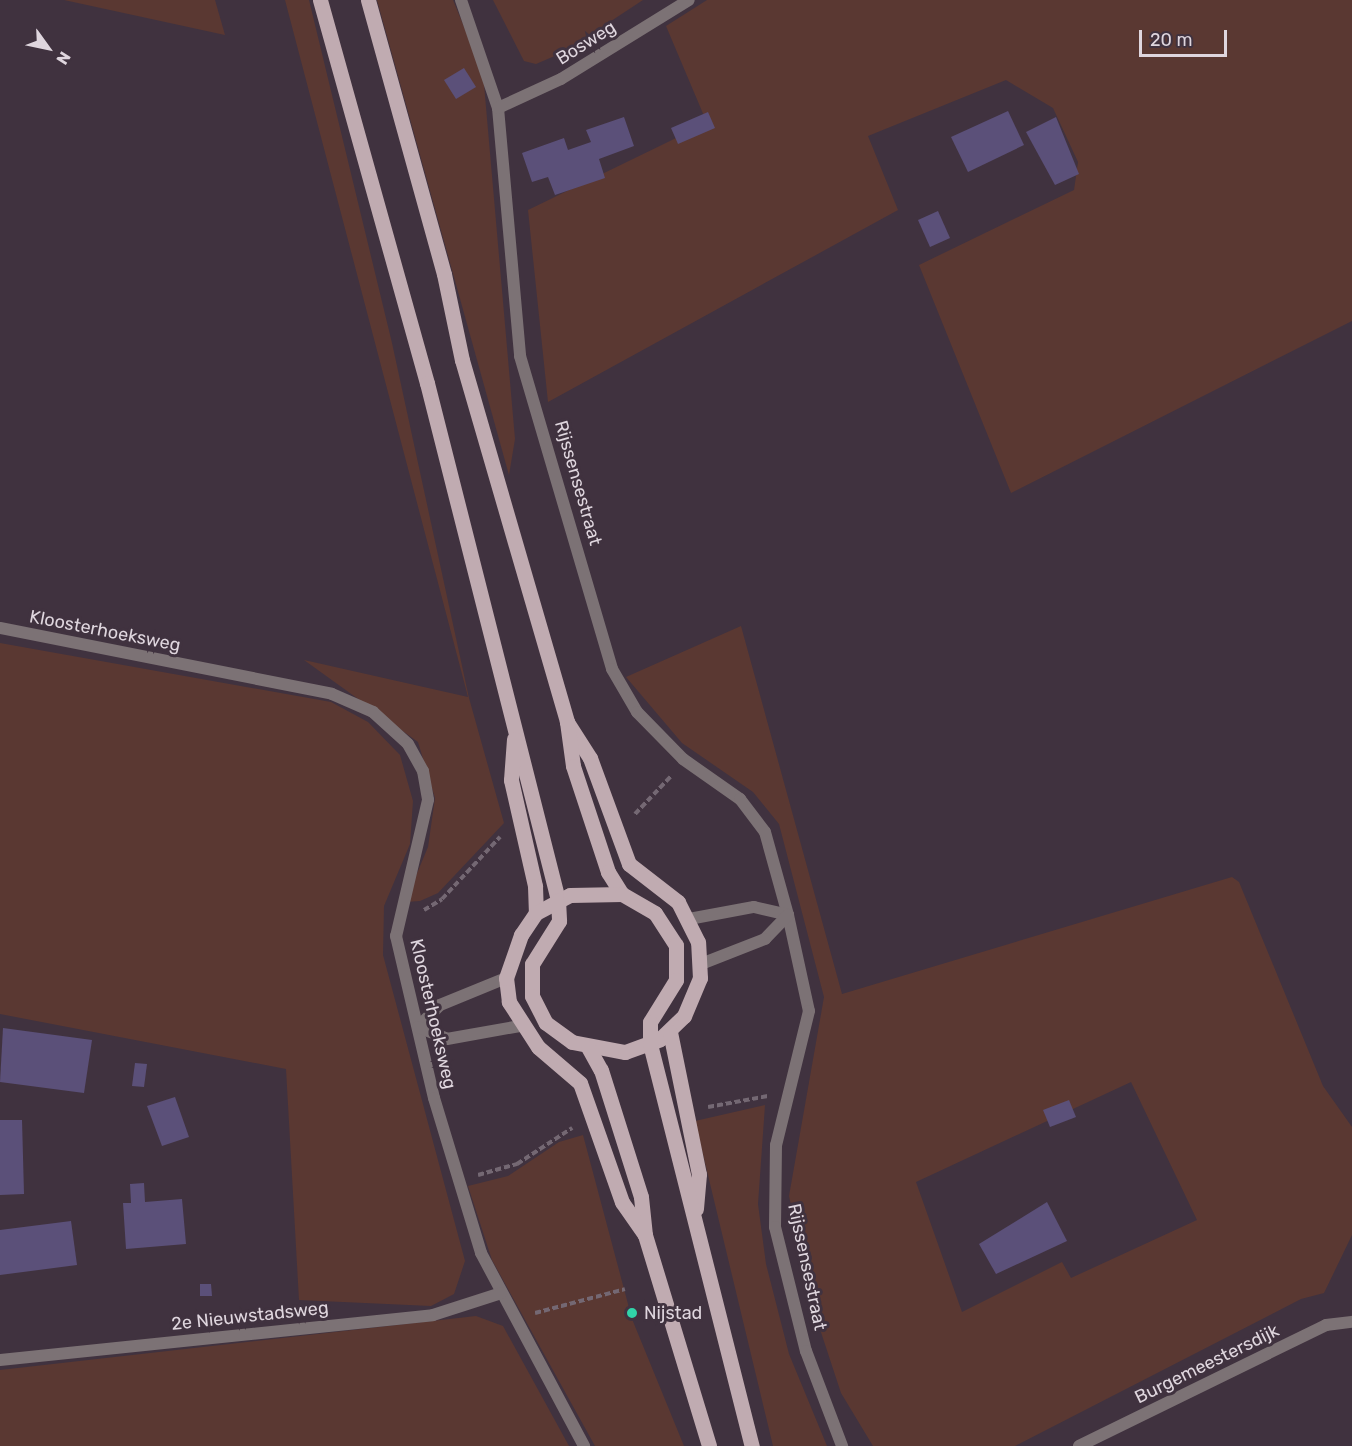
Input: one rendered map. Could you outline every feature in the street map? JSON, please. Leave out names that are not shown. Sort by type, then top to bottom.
[{"type":"main road","points":[[320,0],[514,725],[558,900],[559,921],[537,951],[530,982],[546,1023]]},
{"type":"main road","points":[[368,0],[444,273],[462,360],[567,722],[591,826],[622,894]]},
{"type":"main road","points":[[520,1026],[546,1023],[588,1047],[625,1052],[650,1044],[670,1032],[694,998],[701,964],[689,919],[665,890],[629,864],[620,849],[590,758],[567,722]]},
{"type":"main road","points":[[514,725],[511,780],[536,913]]},
{"type":"main road","points":[[645,1234],[622,1202],[590,1102],[565,1067],[520,1026],[506,978],[520,935],[536,913],[558,900],[606,891],[622,894],[663,922],[678,961],[675,980],[650,1022],[650,1044],[752,1446]]},
{"type":"main road","points":[[663,922],[689,919]]},
{"type":"main road","points":[[670,1032],[699,1174],[695,1222]]},
{"type":"main road","points":[[588,1047],[601,1070],[641,1197],[645,1234],[709,1446]]},
{"type":"street","name":"Rijssensestraat","points":[[461,0],[498,108],[520,356],[612,669],[637,712],[683,759],[740,799],[765,832],[788,915],[808,1011],[776,1145],[775,1227],[806,1351],[842,1446]]},
{"type":"street","name":"Bosweg","points":[[498,108],[561,79],[689,0]]},
{"type":"street","name":"Kloosterhoeksweg","points":[[0,628],[332,694],[392,727],[423,771],[428,801],[396,936],[457,1181],[501,1293],[584,1446]]},
{"type":"street","points":[[689,919],[754,907],[788,915]]},
{"type":"street","points":[[701,964],[765,939],[788,915]]},
{"type":"street","points":[[506,978],[440,1005],[418,1027],[447,1039],[520,1026]]},
{"type":"street","name":"2e Nieuwstadsweg","points":[[0,1360],[433,1315],[501,1293]]},
{"type":"street","name":"Burgemeestersdijk","points":[[1079,1446],[1326,1325],[1352,1322]]},
{"type":"path","points":[[516,1318],[625,1289]]},
{"type":"shaded area","points":[[64,0],[215,0],[225,35]]},
{"type":"shaded area","points":[[285,0],[309,0],[392,343],[469,698],[504,823],[438,893],[420,901],[405,902],[428,847],[435,798],[418,742],[304,660],[468,697]]},
{"type":"shaded area","points":[[377,0],[453,0],[483,73],[515,439],[509,475]]},
{"type":"shaded area","points":[[493,0],[643,0],[564,52],[536,64],[524,61]]},
{"type":"shaded area","points":[[707,0],[1352,0],[1352,321],[1011,493],[919,265],[1074,190],[1078,162],[1053,108],[1006,80],[868,136],[898,210],[548,402],[528,210],[707,123],[666,26]]},
{"type":"shaded area","points":[[741,626],[842,994],[1232,877],[1239,882],[1323,1086],[1352,1127],[1352,1235],[1324,1293],[1301,1299],[1015,1446],[873,1446],[841,1393],[814,1311],[789,1196],[824,997],[779,824],[753,792],[682,743],[626,677]],"holes":[[[1131,1082],[1197,1220],[1071,1278],[1062,1262],[962,1312],[916,1182]]]},
{"type":"shaded area","points":[[0,643],[331,702],[368,722],[400,755],[413,801],[410,844],[384,906],[383,955],[465,1261],[454,1294],[431,1306],[299,1300],[286,1069],[0,1014]]},
{"type":"shaded area","points":[[765,1105],[758,1204],[766,1264],[789,1354],[827,1446],[773,1446],[695,1121]]},
{"type":"shaded area","points":[[583,1135],[632,1319],[684,1446],[595,1446],[492,1260],[468,1186],[508,1176],[559,1142]]},
{"type":"shaded area","points":[[476,1316],[503,1326],[569,1446],[0,1446],[0,1370]]},
{"type":"building","points":[[464,68],[476,87],[456,99],[444,80]]},
{"type":"building","points":[[1008,111],[1024,145],[968,172],[951,137]]},
{"type":"building","points":[[708,112],[715,128],[678,144],[671,128]]},
{"type":"building","points":[[624,117],[634,146],[599,159],[605,178],[555,195],[548,177],[532,182],[522,153],[564,138],[568,150],[591,142],[586,130]]},
{"type":"building","points":[[1056,117],[1079,174],[1055,185],[1026,132]]},
{"type":"building","points":[[938,211],[950,238],[930,247],[918,220]]},
{"type":"building","points":[[3,1028],[92,1040],[84,1093],[0,1082]]},
{"type":"building","points":[[135,1063],[147,1064],[144,1087],[132,1086]]},
{"type":"building","points":[[175,1097],[189,1137],[162,1146],[147,1106]]},
{"type":"building","points":[[1069,1100],[1076,1117],[1050,1127],[1043,1110]]},
{"type":"building","points":[[0,1120],[22,1120],[24,1194],[0,1195]]},
{"type":"building","points":[[144,1183],[145,1202],[182,1199],[186,1244],[126,1249],[123,1203],[131,1203],[130,1184]]},
{"type":"building","points":[[1047,1202],[1067,1241],[996,1274],[979,1244]]},
{"type":"building","points":[[71,1221],[77,1265],[0,1275],[0,1230]]},
{"type":"building","points":[[200,1284],[211,1284],[212,1296],[200,1296]]},
{"type":"place","name":"Nijstad","points":[[632,1313]]}]
